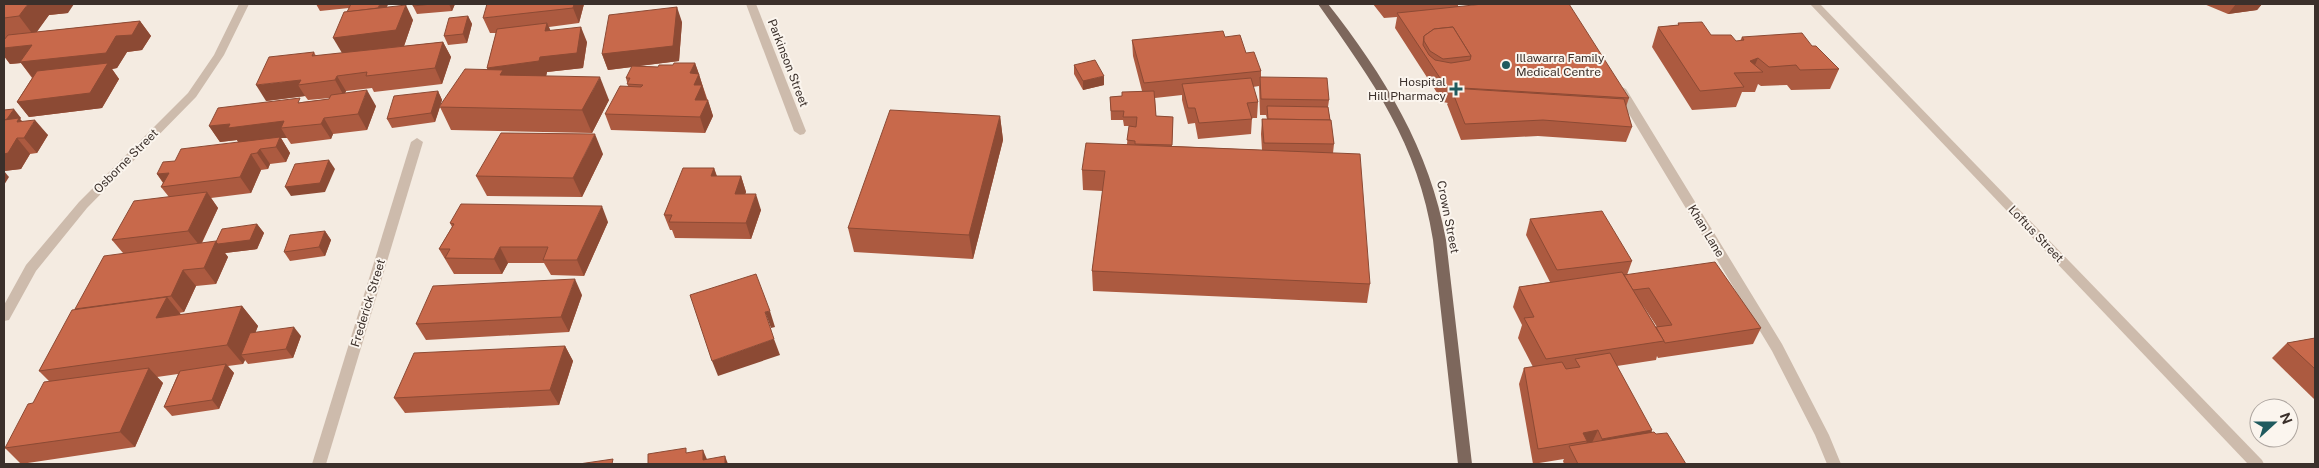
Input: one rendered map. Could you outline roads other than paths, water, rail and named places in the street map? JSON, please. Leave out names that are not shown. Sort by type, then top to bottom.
[{"type":"main road","name":"Crown Street","points":[[1323,4],[1363,57],[1390,100],[1424,176],[1433,208],[1443,268],[1464,464]]},
{"type":"street","name":"Osborne Street","points":[[4,316],[31,268],[82,204],[192,95],[219,55],[244,4]]},
{"type":"street","name":"Parkinson Street","points":[[752,4],[800,132]]},
{"type":"street","name":"Loftus Street","points":[[1815,4],[2257,464]]},
{"type":"street","name":"Khan Lane","points":[[1612,77],[1777,348],[1822,434],[1834,464]]},
{"type":"street","name":"Frederick Street","points":[[319,464],[417,142]]},
{"type":"place","name":"Illawarra Family Medical Centre","points":[[1506,65]]},
{"type":"place","name":"Hospital Hill Pharmacy","points":[[1456,89]]}]
